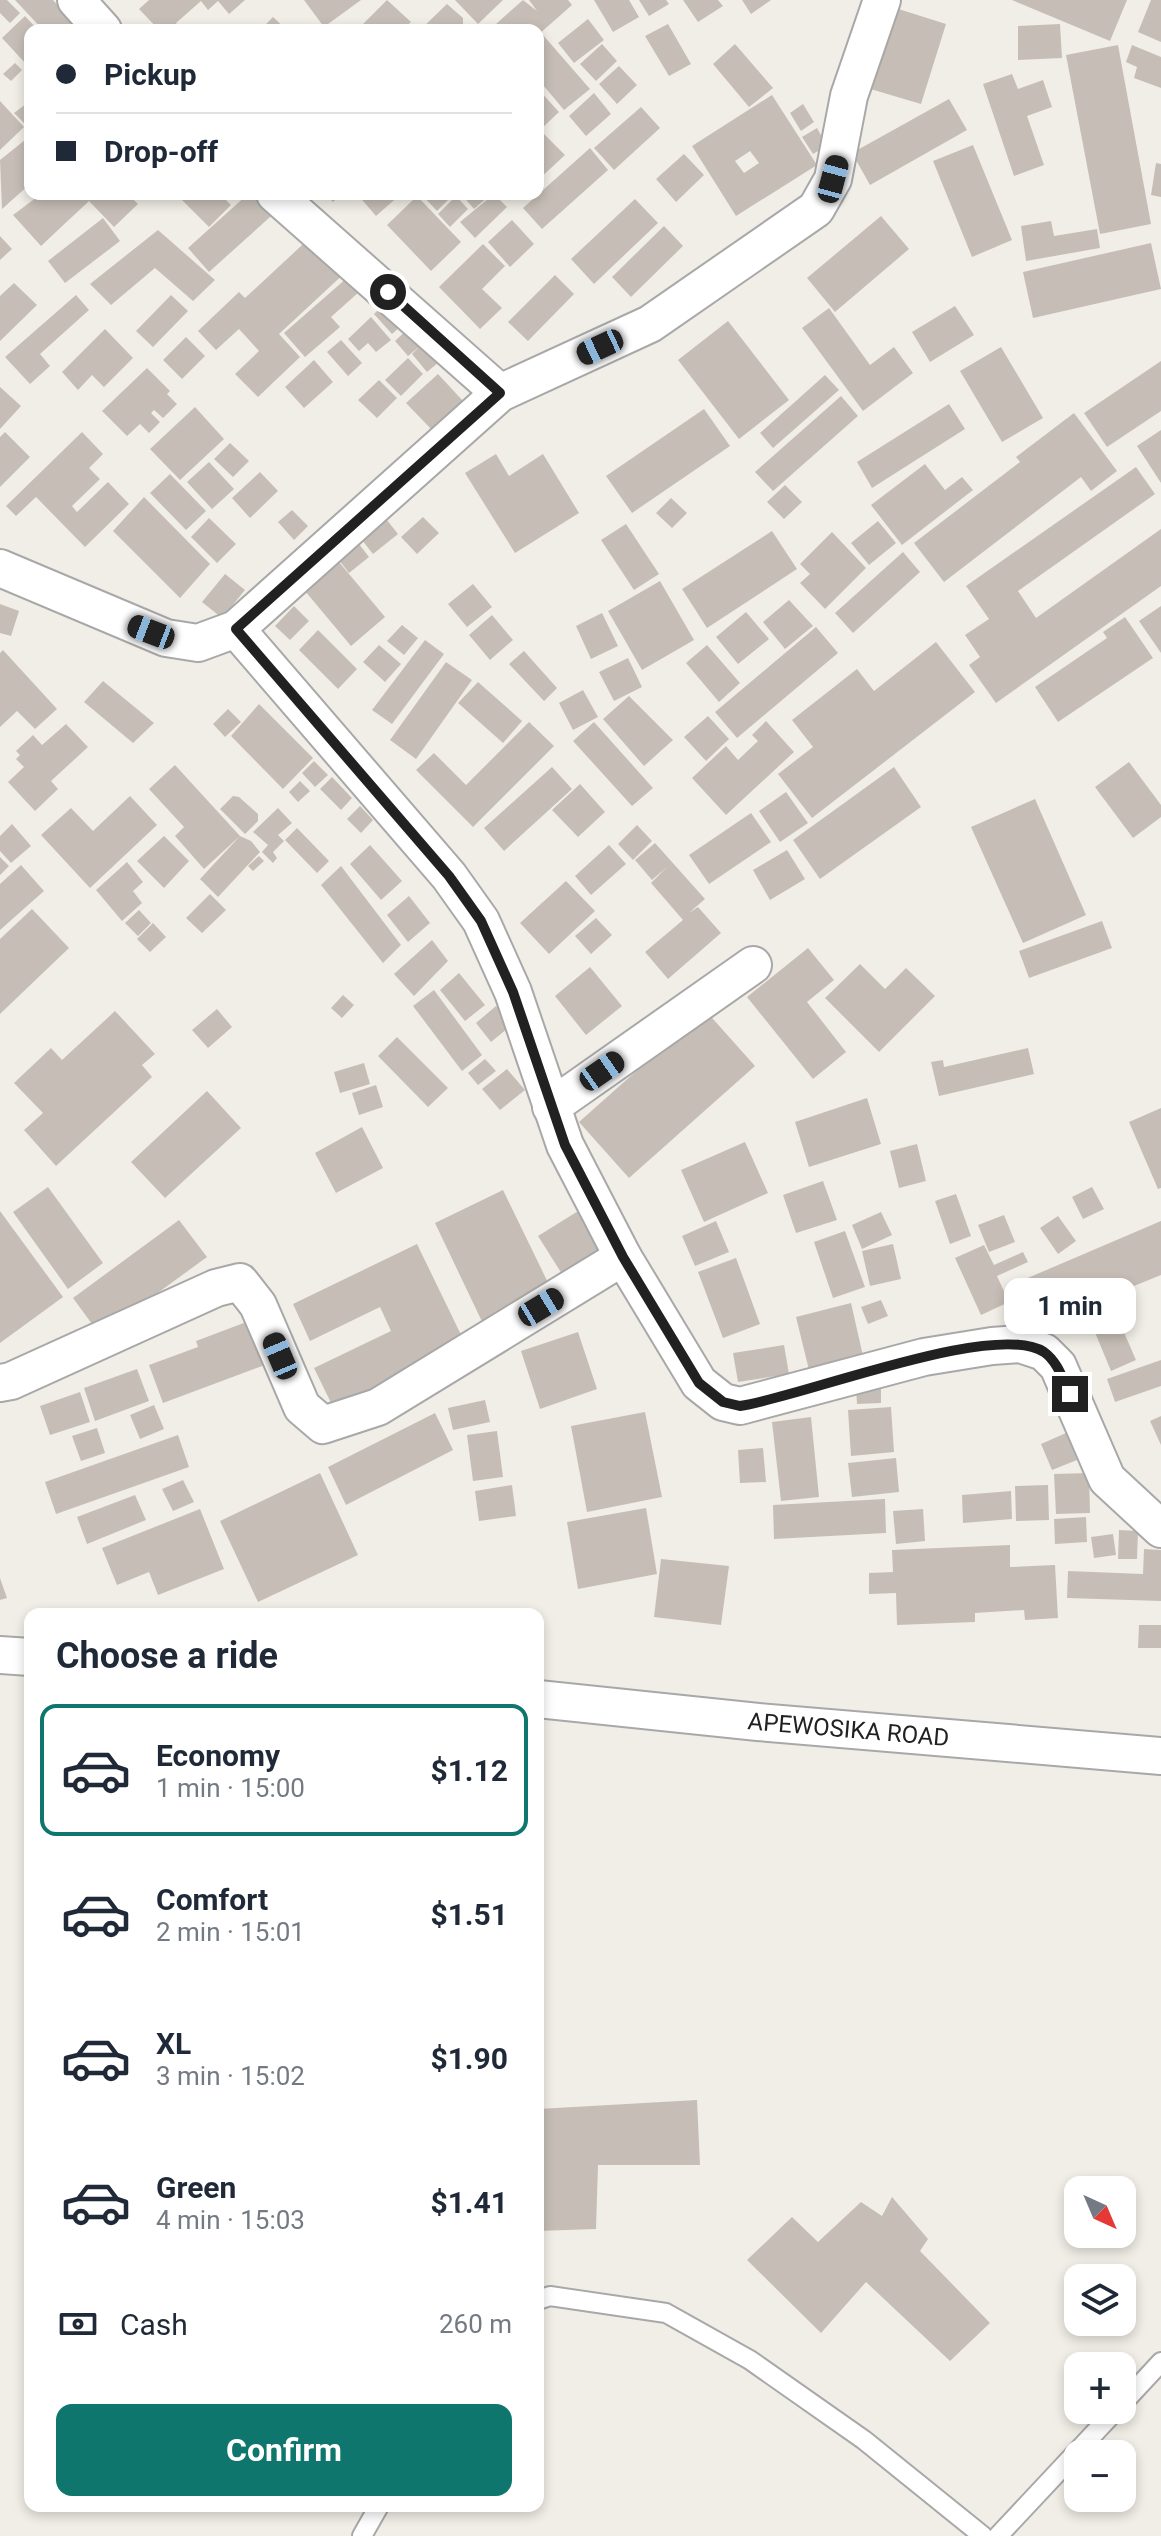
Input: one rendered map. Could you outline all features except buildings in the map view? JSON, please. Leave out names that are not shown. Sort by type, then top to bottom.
[{"type":"street","points":[[76,0],[98,24]]},
{"type":"street","points":[[0,568],[166,638],[198,643],[236,629],[500,393],[650,324],[816,209],[833,179],[849,96],[882,0]]},
{"type":"street","points":[[282,200],[500,393]]},
{"type":"street","points":[[236,629],[449,876],[481,921],[513,992],[565,1145],[623,1257],[699,1383],[723,1402],[740,1406],[924,1357],[1020,1344],[1044,1352],[1058,1366],[1107,1479],[1161,1529]]},
{"type":"street","points":[[551,1107],[753,965]]},
{"type":"street","points":[[0,1383],[11,1381],[216,1288],[240,1282],[258,1305],[302,1407],[323,1425],[378,1407],[623,1257]]},
{"type":"street","points":[[0,1655],[24,1657]]},
{"type":"street","name":"APEWOSIKA ROAD","points":[[544,1700],[1161,1756]]},
{"type":"lane","points":[[544,2298],[550,2296],[666,2313],[750,2360],[852,2431],[983,2536]]},
{"type":"lane","points":[[1136,2389],[1161,2362]]},
{"type":"lane","points":[[998,2536],[1103,2424]]},
{"type":"lane","points":[[362,2536],[376,2512]]},
{"type":"route","points":[[388,292],[500,393],[236,629],[449,876],[481,921],[513,992],[565,1145],[623,1257],[699,1383],[723,1402],[740,1406],[924,1357],[1020,1344],[1044,1352],[1058,1366],[1070,1394]]}]
